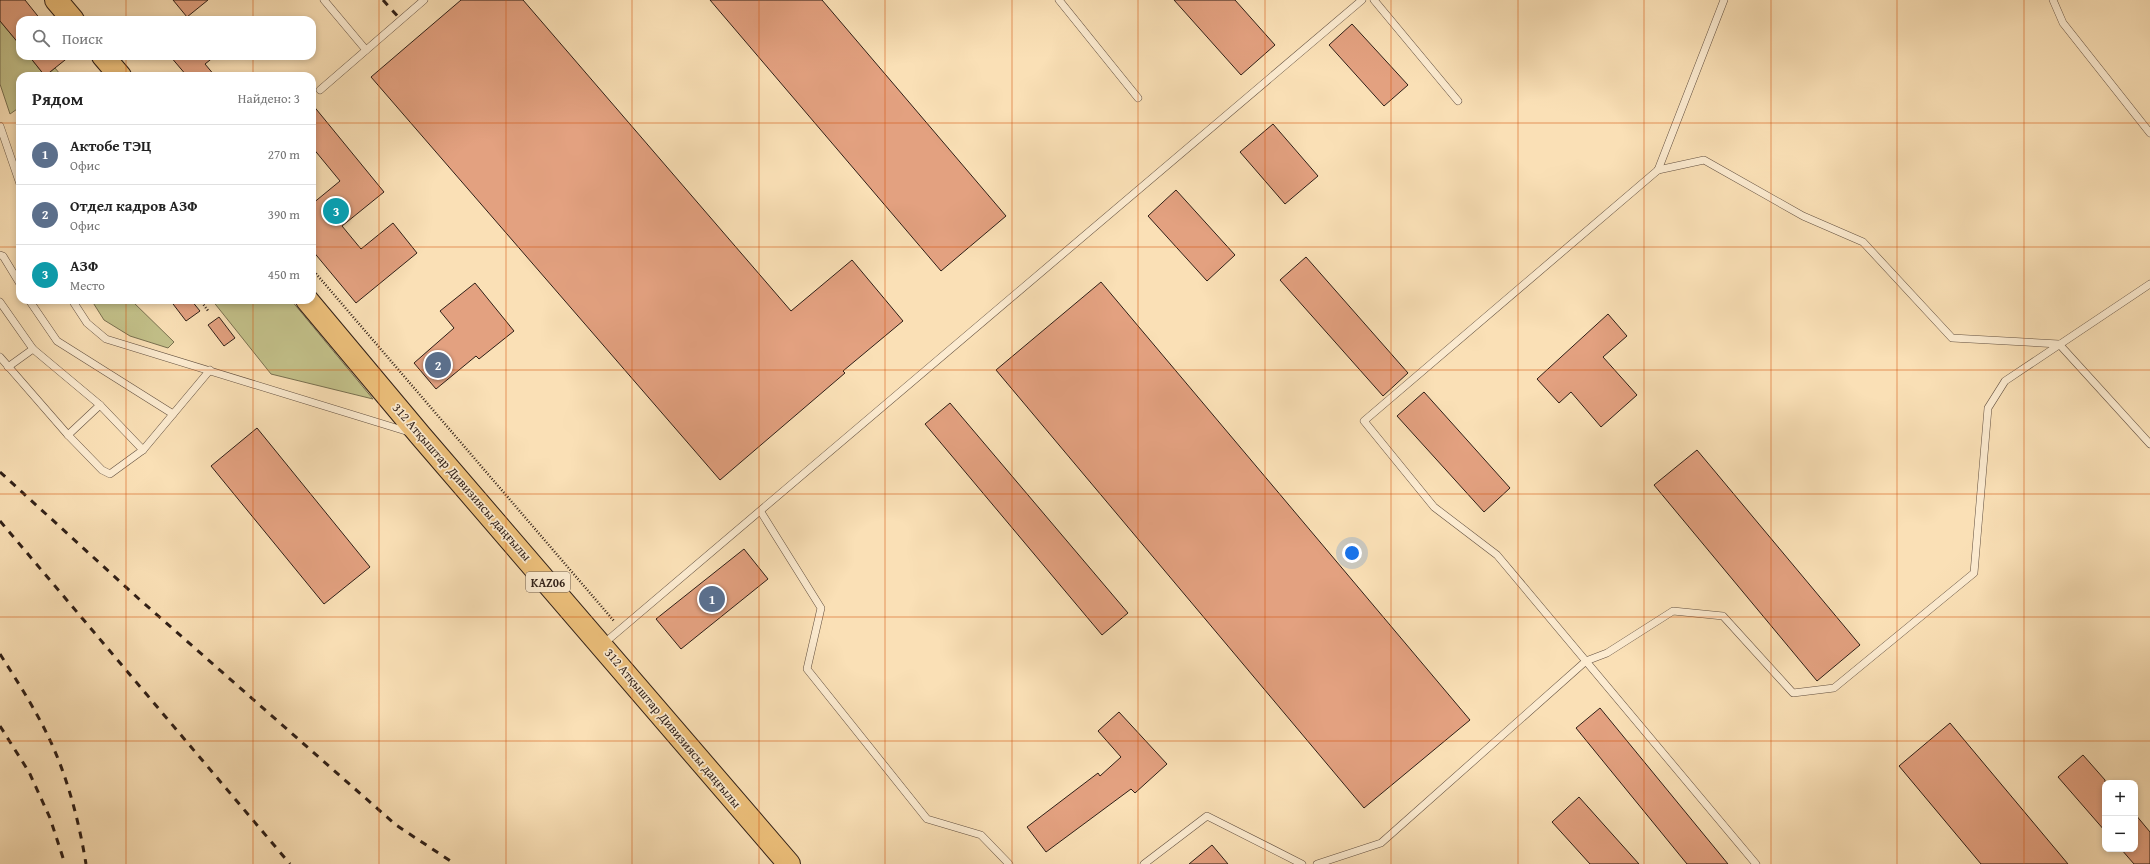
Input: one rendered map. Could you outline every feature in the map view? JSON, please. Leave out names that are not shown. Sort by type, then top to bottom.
[{"type":"highway","points":[[56,0],[70,16]]},
{"type":"highway","points":[[106,60],[117,72]]},
{"type":"highway","name":"312 Атқыштар Дивизиясы даңғылы","points":[[310,304],[420,435],[602,645],[788,864]]},
{"type":"lane","points":[[324,0],[366,50]]},
{"type":"lane","points":[[320,90],[424,0]]},
{"type":"lane","points":[[1059,0],[1138,98]]},
{"type":"lane","points":[[602,645],[761,512],[1362,0]]},
{"type":"lane","points":[[1374,0],[1458,101]]},
{"type":"lane","points":[[1658,170],[1724,0]]},
{"type":"lane","points":[[2053,0],[2063,24],[2150,133]]},
{"type":"lane","points":[[0,126],[16,172]]},
{"type":"lane","points":[[1756,864],[1497,555],[1434,507],[1364,421],[1658,170],[1704,160],[1803,216],[1863,242],[1952,338],[2059,344],[2150,444]]},
{"type":"lane","points":[[0,255],[3,256],[16,277]]},
{"type":"lane","points":[[1317,864],[1381,843],[1586,662],[1607,654],[1673,611],[1723,616],[1793,693],[1834,688],[1974,573],[1988,408],[2005,381],[2150,284]]},
{"type":"lane","points":[[0,302],[33,349],[100,405],[143,450]]},
{"type":"lane","points":[[32,304],[57,341],[173,414]]},
{"type":"lane","points":[[75,304],[87,323],[106,339],[420,435]]},
{"type":"lane","points":[[8,367],[33,349]]},
{"type":"lane","points":[[0,357],[68,435],[102,470],[110,474],[143,450],[210,370]]},
{"type":"lane","points":[[68,435],[100,405]]},
{"type":"lane","points":[[761,512],[821,608],[807,670],[927,819],[981,835],[1009,864]]},
{"type":"lane","points":[[1144,864],[1207,816],[1302,864]]},
{"type":"path","points":[[316,274],[621,629]]},
{"type":"path","points":[[203,304],[209,312]]},
{"type":"shaded area","points":[[0,21],[16,40],[16,60],[32,60],[42,72],[16,72],[16,110],[10,114],[0,84]]},
{"type":"shaded area","points":[[55,68],[58,72],[50,72]]},
{"type":"shaded area","points":[[94,304],[135,304],[174,342],[168,348],[130,336],[104,320]]},
{"type":"shaded area","points":[[215,304],[294,304],[373,399],[271,374]]},
{"type":"building","points":[[0,0],[25,0],[38,16],[16,16],[16,40],[0,21]]},
{"type":"building","points":[[173,0],[208,0],[188,16],[186,16]]},
{"type":"building","points":[[461,0],[523,0],[791,311],[852,260],[903,321],[843,371],[845,373],[720,480],[371,77]]},
{"type":"building","points":[[710,0],[822,0],[1006,216],[941,271]]},
{"type":"building","points":[[1174,0],[1235,0],[1275,45],[1241,75]]},
{"type":"building","points":[[1352,24],[1408,85],[1384,106],[1329,45]]},
{"type":"building","points":[[32,60],[65,60],[50,72],[42,72]]},
{"type":"building","points":[[173,60],[210,60],[205,64],[212,72],[184,72]]},
{"type":"building","points":[[316,109],[384,192],[342,226],[361,249],[393,223],[417,253],[356,303],[316,255],[316,201],[340,181],[316,152]]},
{"type":"building","points":[[1273,124],[1318,176],[1285,204],[1240,152]]},
{"type":"building","points":[[1176,190],[1235,255],[1207,281],[1148,216]]},
{"type":"building","points":[[1306,257],[1408,373],[1383,396],[1280,280]]},
{"type":"building","points":[[1101,282],[1470,720],[1364,808],[996,370]]},
{"type":"building","points":[[475,283],[514,331],[479,359],[476,356],[436,389],[414,363],[454,328],[440,311]]},
{"type":"building","points":[[173,304],[194,304],[200,311],[186,321]]},
{"type":"building","points":[[1608,314],[1627,336],[1603,357],[1637,395],[1601,427],[1571,392],[1559,403],[1537,379]]},
{"type":"building","points":[[219,317],[235,338],[224,346],[208,325]]},
{"type":"building","points":[[1424,392],[1510,488],[1484,512],[1397,416]]},
{"type":"building","points":[[950,403],[1128,613],[1102,635],[925,424]]},
{"type":"building","points":[[257,428],[370,567],[324,604],[211,466]]},
{"type":"building","points":[[1697,450],[1860,645],[1817,681],[1654,485]]},
{"type":"building","points":[[744,549],[768,579],[681,649],[656,619]]},
{"type":"building","points":[[1600,708],[1728,864],[1687,864],[1576,728]]},
{"type":"building","points":[[1119,712],[1167,764],[1135,793],[1131,789],[1046,852],[1027,827],[1098,773],[1100,776],[1121,757],[1098,731]]},
{"type":"building","points":[[1950,723],[2068,864],[1981,864],[1899,766]]},
{"type":"building","points":[[2083,755],[2105,780],[2102,780],[2102,828],[2058,777]]},
{"type":"building","points":[[1579,797],[1639,864],[1590,864],[1552,822]]},
{"type":"building","points":[[2138,818],[2150,832],[2150,864],[2134,864],[2124,852],[2138,852]]},
{"type":"building","points":[[1212,845],[1228,864],[1189,864]]},
{"type":"railway","points":[[383,0],[401,20]]},
{"type":"railway","points":[[0,472],[139,599],[396,825],[455,864]]},
{"type":"railway","points":[[0,521],[290,864]]},
{"type":"railway","points":[[0,654],[37,715],[55,751],[72,798],[86,864]]},
{"type":"railway","points":[[0,726],[29,772],[50,818],[65,864]]},
{"type":"place","name":"АЗФ","points":[[336,211]]},
{"type":"place","name":"Отдел кадров АЗФ","points":[[438,365]]},
{"type":"place","name":"Актобе ТЭЦ","points":[[712,599]]}]
